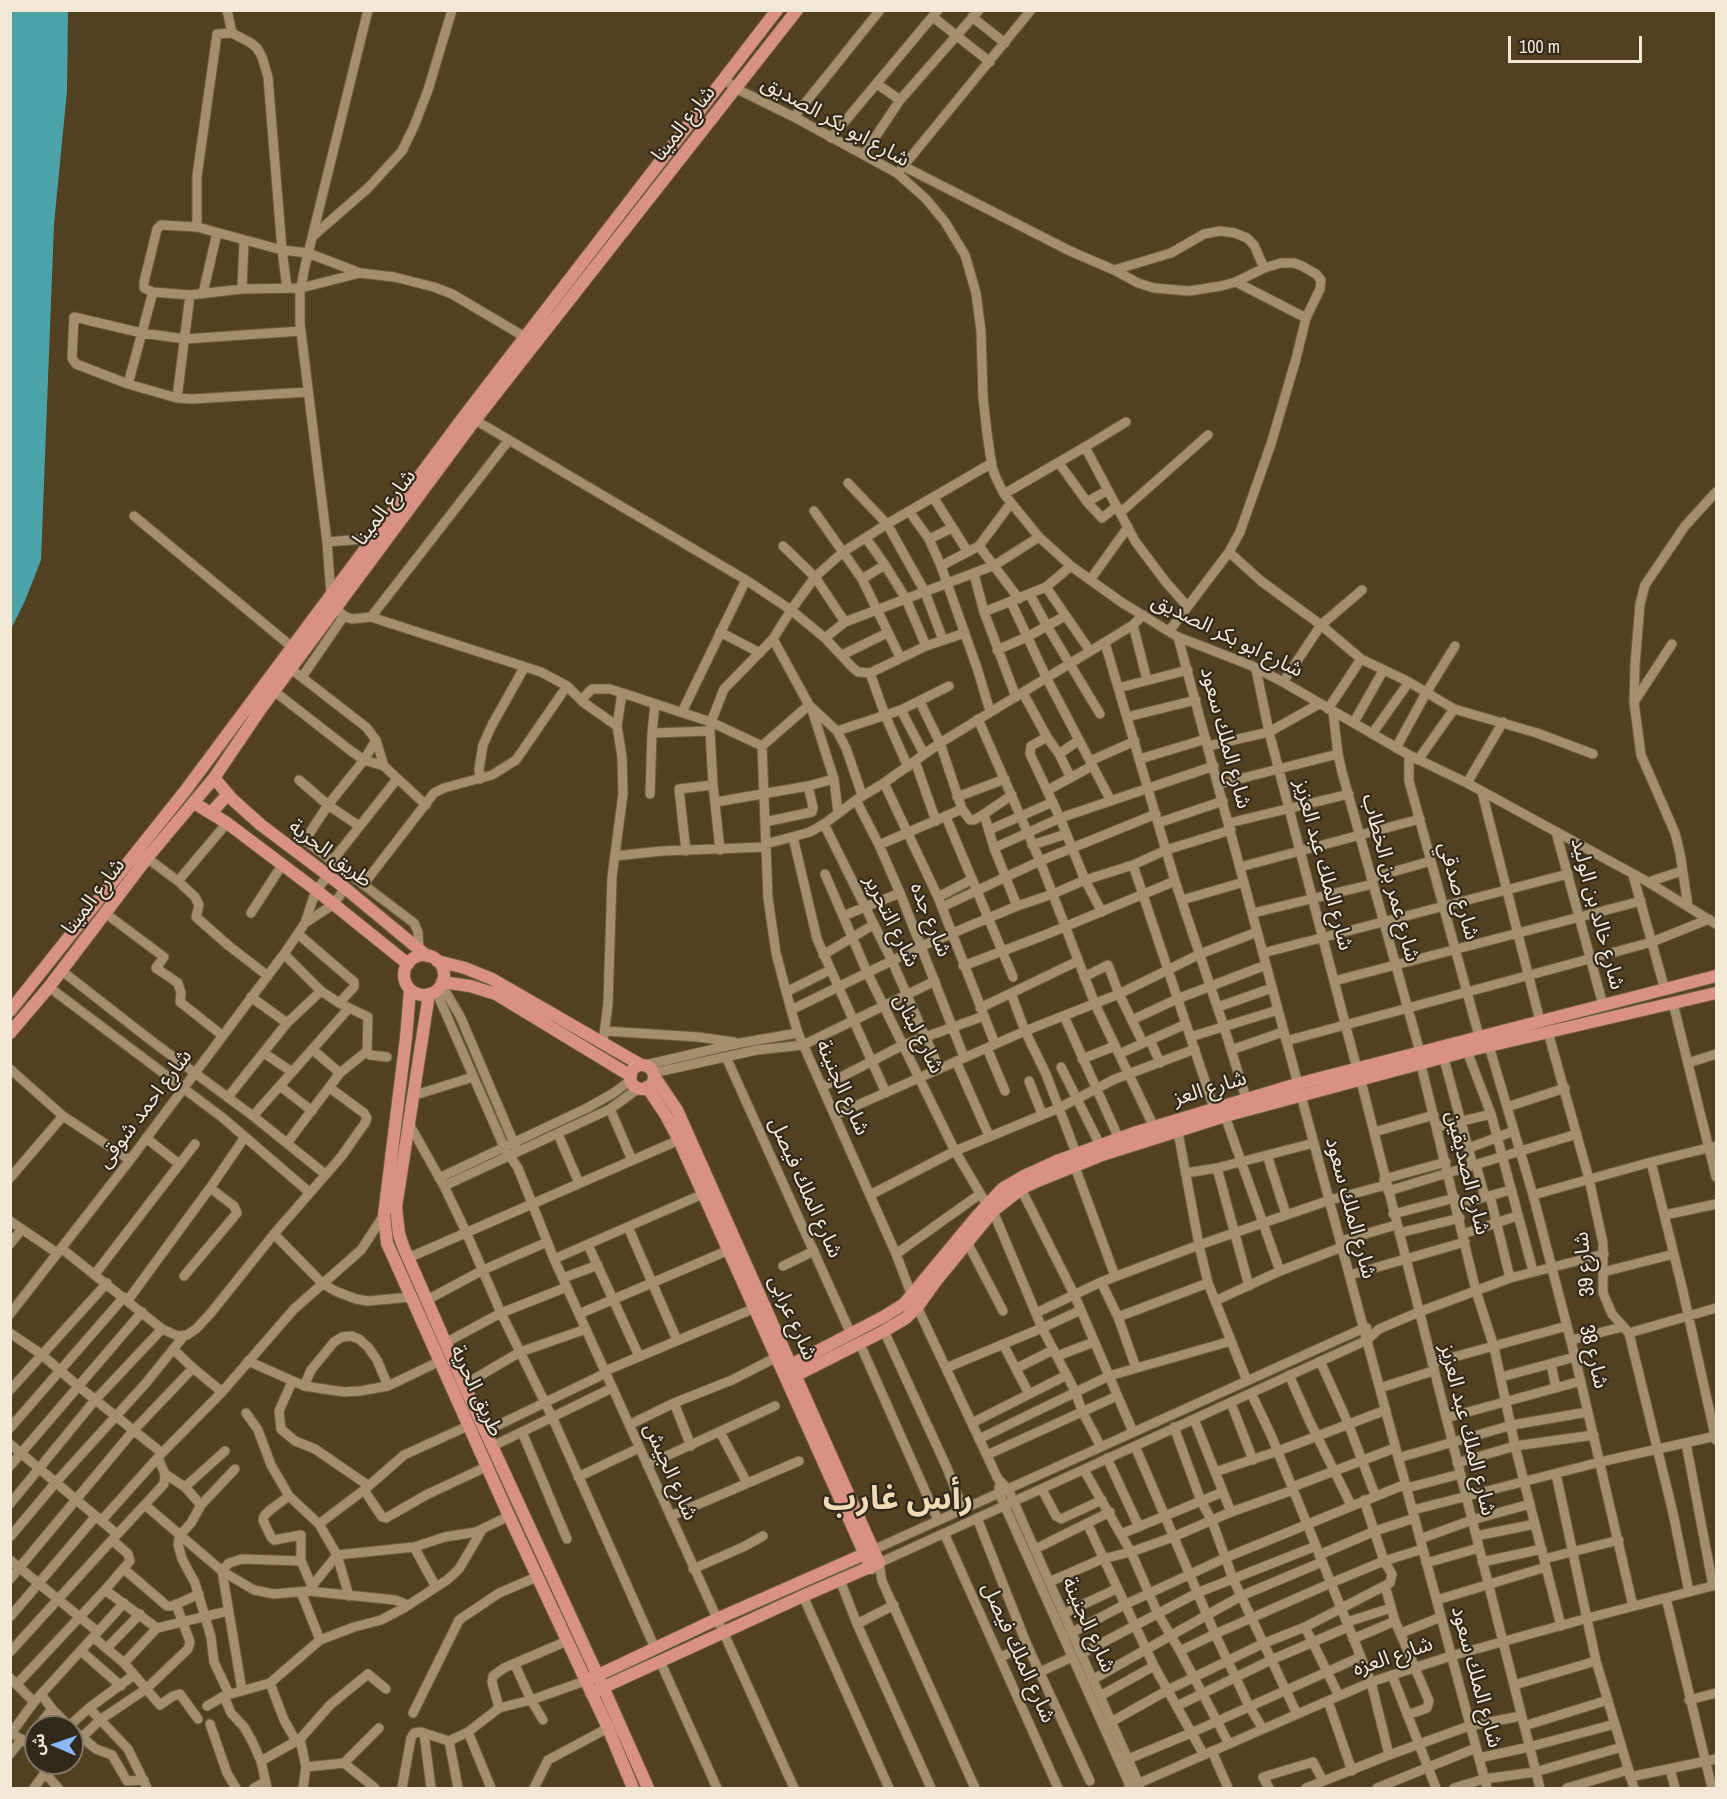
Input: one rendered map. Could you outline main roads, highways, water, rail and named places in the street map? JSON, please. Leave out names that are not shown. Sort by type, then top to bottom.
[{"type":"main road","name":"شارع المينا","points":[[10,1011],[185,791],[331,595],[379,540],[470,417],[525,337],[777,10]]},
{"type":"main road","name":"شارع المينا","points":[[470,417],[737,89],[797,10]]},
{"type":"main road","name":"شارع المينا","points":[[10,1034],[62,971],[147,858],[214,778],[274,691],[340,611],[379,540]]},
{"type":"main road","name":"طريق الحرية","points":[[214,778],[261,825],[345,888],[428,955]]},
{"type":"main road","points":[[212,813],[228,794]]},
{"type":"main road","name":"طريق الحرية","points":[[194,803],[227,823],[334,904],[408,964]]},
{"type":"main road","points":[[428,955],[443,971],[437,988],[420,995],[406,986],[404,975],[408,964],[419,956],[428,955]]},
{"type":"main road","name":"شارع عرابى","points":[[428,955],[492,979],[561,1021],[604,1036],[677,1110],[875,1566],[660,1661],[601,1681]]},
{"type":"main road","name":"شارع العز","points":[[789,1372],[860,1344],[903,1320],[915,1301],[990,1208],[1021,1189],[1102,1155],[1225,1116],[1301,1097],[1359,1075],[1421,1058],[1479,1036],[1716,976]]},
{"type":"main road","name":"شارع عرابى","points":[[437,988],[470,986],[496,994],[643,1077],[679,1140],[777,1358],[789,1372]]},
{"type":"main road","name":"طريق الحرية","points":[[437,988],[412,1096],[396,1207],[399,1234],[464,1385],[648,1788]]},
{"type":"main road","name":"طريق الحرية","points":[[410,990],[384,1215],[387,1243],[509,1516],[608,1728],[633,1788]]},
{"type":"main road","name":"شارع العز","points":[[1421,1058],[1444,1059],[1467,1051],[1716,993]]},
{"type":"main road","name":"شارع العز","points":[[789,1372],[851,1334],[915,1301],[967,1242],[1002,1190],[1015,1181],[1076,1153],[1154,1126],[1297,1084],[1359,1075]]},
{"type":"main road","points":[[591,1693],[601,1681],[655,1648],[869,1552]]},
{"type":"main road","points":[[585,1681],[601,1681]]},
{"type":"water","points":[[11,10],[68,11],[67,91],[54,224],[41,560],[11,629]]},
{"type":"district","name":"رأس غارب","points":[[898,1500]]}]
